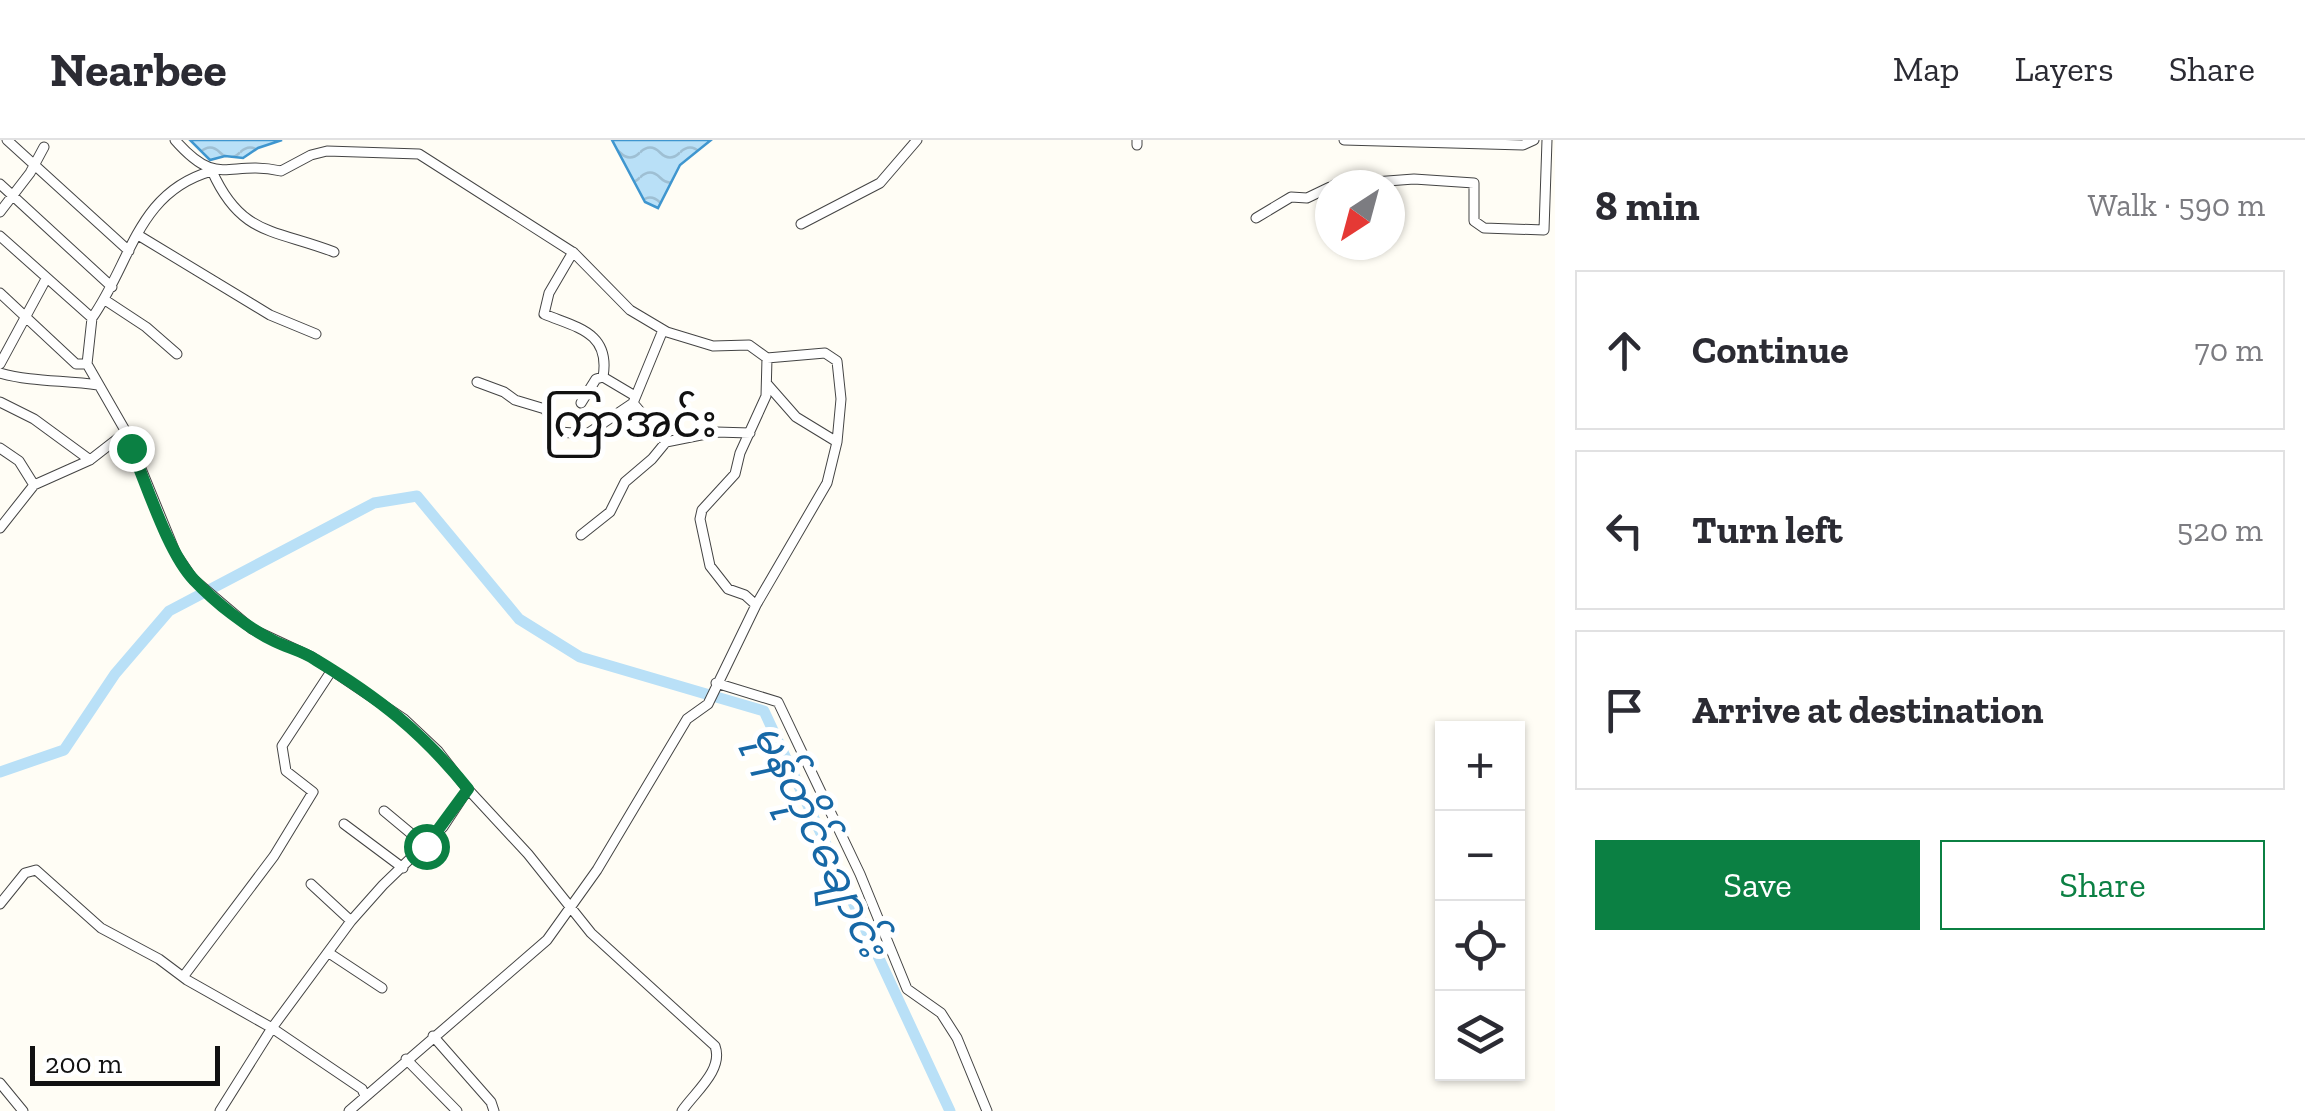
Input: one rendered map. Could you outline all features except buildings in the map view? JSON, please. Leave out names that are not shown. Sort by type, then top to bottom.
[{"type":"street","points":[[7,140],[130,251]]},
{"type":"street","points":[[175,140],[191,159],[212,171],[222,193],[245,220],[334,252]]},
{"type":"street","points":[[801,224],[880,183],[917,140]]},
{"type":"street","points":[[1344,140],[1523,145],[1534,140]]},
{"type":"street","points":[[1405,180],[1474,182],[1474,221],[1484,228],[1544,230],[1551,173],[1547,140]]},
{"type":"street","points":[[0,212],[44,146]]},
{"type":"street","points":[[349,1111],[546,940],[570,908],[597,870],[687,719],[708,704],[756,606],[827,483],[837,442],[841,399],[838,362],[825,353],[767,358],[748,344],[713,346],[664,330],[630,310],[573,252],[419,154],[327,151],[281,171],[212,171],[188,178],[157,202],[92,318],[87,364],[126,432],[176,554],[193,579],[252,629],[312,656],[404,720],[438,750],[528,854],[570,908],[591,934],[716,1046],[718,1060],[682,1111]]},
{"type":"street","points":[[188,178],[191,159]]},
{"type":"street","points":[[0,184],[112,287]]},
{"type":"street","points":[[1256,218],[1291,197],[1315,194]]},
{"type":"street","points":[[138,234],[270,315],[316,334]]},
{"type":"street","points":[[0,236],[92,318]]},
{"type":"street","points":[[573,252],[549,293],[544,314],[580,326],[588,333],[602,353],[603,377]]},
{"type":"street","points":[[0,364],[4,341],[46,279]]},
{"type":"street","points":[[0,293],[76,364],[87,364]]},
{"type":"street","points":[[104,300],[146,327],[176,354]]},
{"type":"street","points":[[477,382],[545,409],[559,432],[587,434],[634,399],[664,330]]},
{"type":"street","points":[[756,606],[744,595],[728,589],[710,566],[700,519],[702,510],[735,474],[740,453],[762,406],[767,358]]},
{"type":"street","points":[[0,372],[29,381],[98,385]]},
{"type":"street","points":[[603,377],[634,399],[666,442]]},
{"type":"street","points":[[582,403],[596,379],[603,377]]},
{"type":"street","points":[[767,384],[796,417],[837,442]]},
{"type":"street","points":[[0,402],[34,420],[90,460]]},
{"type":"street","points":[[0,528],[34,486],[90,460],[126,432]]},
{"type":"street","points":[[582,535],[610,512],[625,482],[666,442],[716,432],[750,432]]},
{"type":"street","points":[[0,448],[19,461],[34,486]]},
{"type":"street","points":[[183,977],[262,873],[313,792],[286,771],[282,746],[332,670]]},
{"type":"street","points":[[714,686],[778,702],[860,874],[908,989],[941,1014],[949,1026],[987,1111]]},
{"type":"street","points":[[220,1111],[272,1028],[351,921],[382,885],[426,846],[468,789]]},
{"type":"street","points":[[384,811],[426,846]]},
{"type":"street","points":[[344,824],[402,868]]},
{"type":"street","points":[[0,904],[25,873],[36,870],[101,928],[272,1028],[362,1089],[365,1096]]},
{"type":"street","points":[[312,884],[351,921]]},
{"type":"street","points":[[329,953],[382,988]]},
{"type":"street","points":[[433,1036],[491,1102],[494,1111]]},
{"type":"street","points":[[406,1059],[457,1111]]},
{"type":"street","points":[[0,1083],[23,1111]]},
{"type":"water","points":[[190,140],[282,140],[243,158],[225,156],[210,160]]},
{"type":"water","points":[[612,140],[711,140],[680,165],[658,208],[645,202]]},
{"type":"waterway","name":"မုန်တိုင်ချောင်း","points":[[0,772],[64,750],[115,674],[169,611],[374,503],[417,496],[519,619],[580,657],[764,711],[950,1111]]},
{"type":"district","name":"ကြာအင်း","points":[[630,422]]},
{"type":"route","points":[[131,448],[176,554],[193,579],[252,629],[312,656],[404,720],[438,750],[468,789],[426,846]]}]
